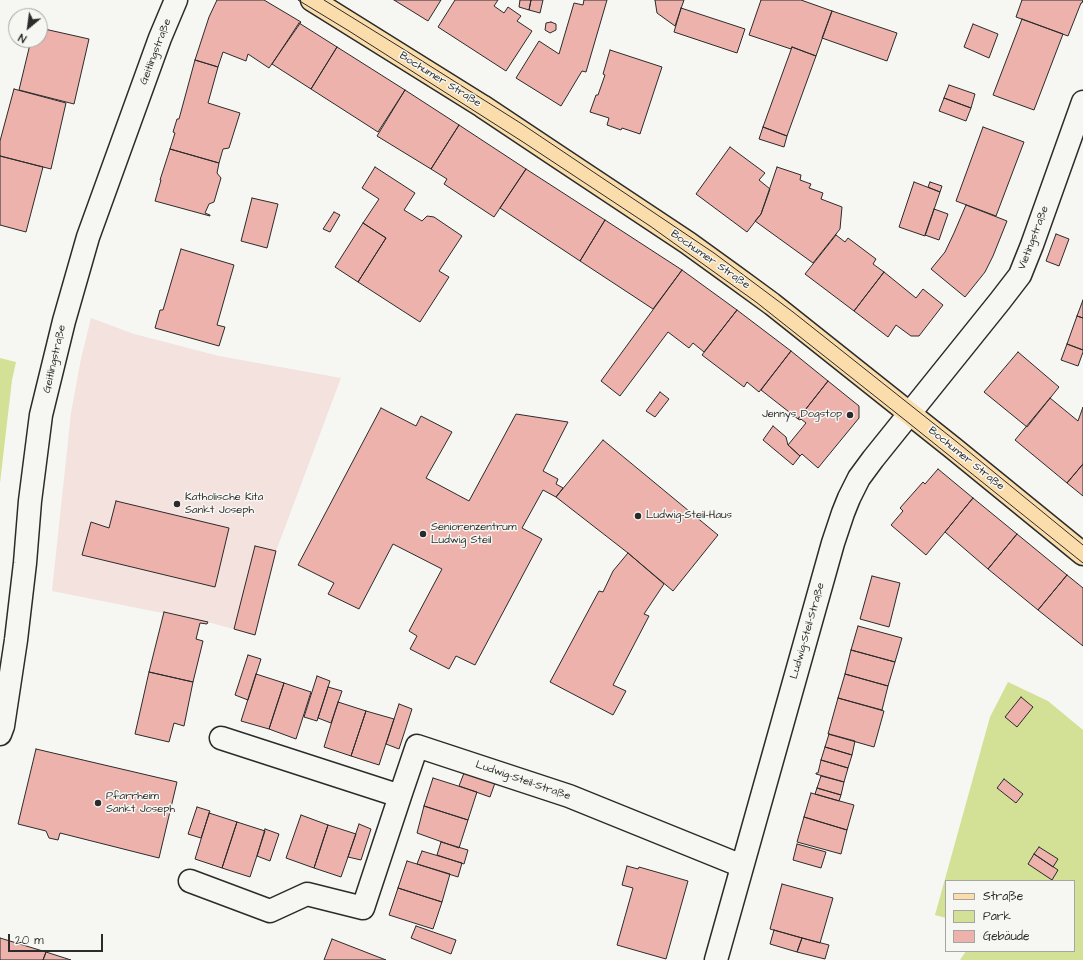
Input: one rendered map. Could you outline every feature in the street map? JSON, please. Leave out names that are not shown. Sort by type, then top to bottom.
[{"type":"main road","name":"Bochumer Straße","points":[[312,0],[513,127],[688,243],[772,304],[1083,554]]},
{"type":"street","name":"Geitlingstraße","points":[[0,734],[3,726],[16,640],[30,501],[41,415],[62,328],[88,237],[160,38],[176,0]]},
{"type":"street","name":"Vietingstraße","points":[[910,414],[1020,275],[1083,102]]},
{"type":"street","name":"Ludwig-Steil-Straße","points":[[716,960],[833,543],[843,513],[860,478],[873,459],[910,414]]},
{"type":"street","points":[[221,738],[400,796]]},
{"type":"street","name":"Ludwig-Steil-Straße","points":[[190,881],[270,911],[307,894],[363,908],[417,746],[568,796],[742,866]]},
{"type":"shaded area","name":"Katholische Kita Sankt Joseph","points":[[91,318],[134,334],[219,356],[341,378],[276,551],[255,635],[208,622],[52,591],[71,413],[81,359]]},
{"type":"green space","points":[[0,358],[16,362],[12,380],[0,483]]},
{"type":"green space","points":[[1008,682],[1048,701],[1083,730],[1083,960],[960,960],[965,952],[1075,952],[1075,880],[945,880],[945,918],[935,915],[990,717]]},
{"type":"building","points":[[217,0],[264,0],[301,22],[269,68],[248,54],[246,61],[223,52],[218,67],[195,60],[209,17]]},
{"type":"building","points":[[394,0],[441,0],[428,21]]},
{"type":"building","points":[[455,0],[498,0],[494,6],[504,13],[508,7],[521,16],[517,21],[532,31],[506,71],[438,27]]},
{"type":"building","points":[[520,0],[531,0],[529,10],[519,7]]},
{"type":"building","points":[[531,0],[543,0],[540,13],[529,10]]},
{"type":"building","points":[[584,0],[607,0],[586,72],[582,71],[561,106],[516,78],[539,41],[559,54],[574,3],[583,5]]},
{"type":"building","points":[[655,0],[684,0],[675,26],[657,13]]},
{"type":"building","points":[[761,0],[801,0],[832,11],[816,56],[792,47],[791,49],[749,35]]},
{"type":"building","points":[[1022,0],[1083,0],[1068,36],[1016,17]]},
{"type":"building","points":[[681,8],[745,29],[737,53],[674,32]]},
{"type":"building","points":[[832,11],[897,33],[887,61],[822,38]]},
{"type":"building","points":[[1022,19],[1063,34],[1034,110],[993,95]]},
{"type":"building","points":[[551,22],[556,24],[556,30],[550,33],[545,30],[546,23]]},
{"type":"building","points":[[299,23],[337,47],[311,89],[272,64]]},
{"type":"building","points":[[973,24],[998,34],[989,58],[964,47]]},
{"type":"building","points":[[48,30],[89,39],[74,104],[19,90],[29,48],[48,48]]},
{"type":"building","points":[[337,47],[405,90],[378,132],[311,89]]},
{"type":"building","points":[[792,47],[816,56],[787,136],[763,127]]},
{"type":"building","points":[[610,50],[662,67],[640,134],[607,125],[609,118],[590,112],[605,75],[603,74]]},
{"type":"building","points":[[195,60],[218,67],[208,103],[240,113],[229,148],[223,149],[219,163],[170,149],[175,133],[173,132],[177,119],[179,119]]},
{"type":"building","points":[[949,85],[975,94],[971,108],[944,98]]},
{"type":"building","points":[[14,89],[66,103],[51,169],[0,156],[0,141]]},
{"type":"building","points":[[405,90],[459,125],[431,169],[377,136]]},
{"type":"building","points":[[944,98],[971,108],[966,121],[939,111]]},
{"type":"building","points":[[459,125],[526,169],[494,217],[444,184],[447,179],[431,169]]},
{"type":"building","points":[[763,127],[787,136],[784,147],[759,139]]},
{"type":"building","points":[[983,127],[1024,142],[996,216],[956,201]]},
{"type":"building","points":[[730,147],[765,173],[759,180],[770,189],[761,214],[747,232],[696,194]]},
{"type":"building","points":[[170,149],[219,163],[217,173],[221,178],[214,202],[209,204],[205,213],[210,216],[155,201]]},
{"type":"building","points":[[0,156],[43,167],[26,232],[0,225]]},
{"type":"building","points":[[375,167],[415,193],[404,210],[422,221],[427,216],[434,217],[462,236],[439,271],[449,277],[420,322],[358,282],[386,238],[363,223],[379,199],[362,188]]},
{"type":"building","points":[[777,167],[801,175],[800,180],[811,184],[809,188],[823,193],[821,199],[842,207],[840,229],[813,263],[755,221],[761,214]]},
{"type":"building","points":[[526,169],[605,220],[580,261],[500,208]]},
{"type":"building","points":[[914,182],[940,192],[925,236],[899,227]]},
{"type":"building","points":[[930,182],[942,186],[940,192],[928,187]]},
{"type":"building","points":[[252,198],[278,204],[267,248],[241,241]]},
{"type":"building","points":[[966,205],[1007,221],[985,272],[965,297],[931,269],[945,252]]},
{"type":"building","points":[[934,209],[948,214],[939,240],[925,235]]},
{"type":"building","points":[[334,212],[340,215],[330,232],[323,229]]},
{"type":"building","points":[[605,220],[682,270],[653,309],[580,261]]},
{"type":"building","points":[[363,223],[386,238],[358,282],[335,267]]},
{"type":"building","points":[[1056,234],[1069,239],[1059,266],[1046,261]]},
{"type":"building","points":[[836,235],[845,242],[848,238],[876,259],[873,264],[884,272],[854,311],[805,274]]},
{"type":"building","points":[[181,249],[234,265],[217,325],[225,327],[219,346],[155,328],[160,310],[163,310]]},
{"type":"building","points":[[682,270],[737,310],[704,352],[693,343],[689,348],[668,332],[620,396],[601,381]]},
{"type":"building","points":[[884,272],[916,298],[923,289],[943,305],[919,336],[911,336],[896,325],[888,337],[854,311]]},
{"type":"building","points":[[1083,300],[1083,318],[1077,316]]},
{"type":"building","points":[[737,310],[791,351],[759,392],[747,382],[744,387],[702,355]]},
{"type":"building","points":[[1077,316],[1083,318],[1083,350],[1067,344]]},
{"type":"building","points":[[1067,344],[1083,350],[1078,366],[1061,360]]},
{"type":"building","points":[[791,351],[828,381],[798,419],[761,390]]},
{"type":"building","points":[[1018,352],[1059,387],[1027,427],[984,392]]},
{"type":"building","points":[[828,381],[859,406],[859,418],[818,468],[802,454],[800,456],[788,445],[806,423],[801,419],[798,419]]},
{"type":"building","points":[[660,392],[669,399],[655,417],[646,411]]},
{"type":"building","points":[[1050,398],[1078,421],[1083,407],[1083,464],[1067,483],[1015,440]]},
{"type":"building","name":"Seniorenzentrum Ludwig Steil","points":[[381,408],[416,426],[421,416],[452,432],[426,478],[469,501],[516,414],[568,422],[543,471],[558,479],[556,484],[563,488],[556,497],[543,490],[522,528],[542,539],[475,665],[456,656],[449,669],[410,649],[417,636],[409,631],[442,569],[393,544],[359,609],[328,594],[334,583],[298,565]]},
{"type":"building","points":[[773,426],[786,437],[788,445],[800,456],[793,465],[763,440]]},
{"type":"building","name":"Ludwig-Steil-Haus","points":[[603,440],[718,535],[673,591],[628,553],[556,497]]},
{"type":"building","points":[[1083,464],[1083,496],[1067,483]]},
{"type":"building","points":[[938,469],[973,498],[926,555],[891,525],[903,511],[900,508],[923,482],[925,484]]},
{"type":"building","points":[[973,498],[1017,534],[988,569],[945,532]]},
{"type":"building","points":[[116,501],[229,528],[215,587],[82,555],[91,522],[109,528]]},
{"type":"building","points":[[1017,534],[1067,575],[1038,610],[988,569]]},
{"type":"building","points":[[255,546],[276,551],[255,635],[234,629]]},
{"type":"building","points":[[628,553],[664,584],[644,614],[649,616],[613,685],[626,691],[613,715],[550,682],[599,591],[603,592],[613,571]]},
{"type":"building","points":[[1067,575],[1083,588],[1083,646],[1038,610]]},
{"type":"building","points":[[872,576],[900,583],[889,627],[860,619]]},
{"type":"building","points":[[164,612],[208,622],[207,624],[200,623],[196,639],[203,641],[193,682],[149,672]]},
{"type":"building","points":[[858,626],[902,638],[895,662],[851,650]]},
{"type":"building","points":[[851,650],[895,662],[888,686],[845,674]]},
{"type":"building","points":[[248,655],[261,659],[248,700],[235,695]]},
{"type":"building","points":[[149,672],[193,682],[184,726],[174,723],[169,742],[135,734]]},
{"type":"building","points":[[256,674],[284,683],[269,729],[241,721]]},
{"type":"building","points":[[845,674],[888,686],[882,710],[838,698]]},
{"type":"building","points":[[317,676],[330,681],[317,721],[304,717]]},
{"type":"building","points":[[284,683],[311,692],[296,739],[269,729]]},
{"type":"building","points":[[328,687],[342,691],[331,723],[318,718]]},
{"type":"building","points":[[1021,697],[1033,707],[1017,727],[1005,717]]},
{"type":"building","points":[[838,698],[884,711],[874,747],[828,734]]},
{"type":"building","points":[[338,702],[366,711],[351,756],[324,747]]},
{"type":"building","points":[[399,704],[412,709],[399,749],[386,744]]},
{"type":"building","points":[[366,711],[394,719],[379,765],[351,756]]},
{"type":"building","points":[[829,734],[855,741],[852,755],[825,747]]},
{"type":"building","points":[[825,747],[852,755],[848,768],[821,760]]},
{"type":"building","name":"Pfarrheim Sankt Joseph","points":[[36,749],[177,782],[159,858],[60,833],[58,840],[49,838],[46,831],[18,824]]},
{"type":"building","points":[[821,760],[848,768],[844,782],[816,774],[818,773]]},
{"type":"building","points":[[464,773],[495,783],[490,797],[459,786]]},
{"type":"building","points":[[821,776],[844,782],[841,795],[817,788]]},
{"type":"building","points":[[433,778],[477,792],[468,820],[424,806]]},
{"type":"building","points":[[1004,779],[1023,794],[1016,803],[997,788]]},
{"type":"building","points":[[817,788],[841,795],[839,801],[815,794]]},
{"type":"building","points":[[811,793],[854,805],[847,830],[804,817]]},
{"type":"building","points":[[424,806],[468,820],[459,848],[417,833]]},
{"type":"building","points":[[197,807],[210,811],[201,838],[188,834]]},
{"type":"building","points":[[209,813],[237,822],[222,868],[195,859]]},
{"type":"building","points":[[301,815],[328,825],[314,868],[286,858]]},
{"type":"building","points":[[804,817],[847,830],[841,854],[797,842]]},
{"type":"building","points":[[237,822],[265,831],[250,877],[222,868]]},
{"type":"building","points":[[359,824],[371,829],[361,860],[348,857]]},
{"type":"building","points":[[328,825],[356,834],[341,877],[314,868]]},
{"type":"building","points":[[265,829],[279,834],[270,861],[257,856]]},
{"type":"building","points":[[441,842],[468,850],[464,864],[437,855]]},
{"type":"building","points":[[797,844],[826,852],[821,868],[793,860]]},
{"type":"building","points":[[1039,847],[1058,859],[1053,867],[1034,854]]},
{"type":"building","points":[[422,851],[462,863],[458,877],[417,864]]},
{"type":"building","points":[[1034,854],[1058,870],[1052,880],[1028,864]]},
{"type":"building","points":[[407,861],[450,874],[442,902],[398,888]]},
{"type":"building","points":[[627,866],[638,869],[639,867],[688,881],[666,959],[617,945],[633,888],[622,885]]},
{"type":"building","points":[[782,884],[833,898],[820,943],[770,929]]},
{"type":"building","points":[[398,888],[442,902],[433,929],[389,915]]},
{"type":"building","points":[[416,926],[456,940],[451,954],[411,938]]},
{"type":"building","points":[[774,930],[802,938],[797,952],[770,944]]},
{"type":"building","points":[[0,938],[46,952],[43,960],[0,960]]},
{"type":"building","points":[[802,938],[829,945],[825,959],[797,952]]},
{"type":"building","points":[[332,939],[386,960],[324,960]]},
{"type":"building","points":[[46,952],[71,960],[43,960]]},
{"type":"tram line","points":[[298,0],[523,142],[650,226],[756,302],[1083,563]]},
{"type":"tram line","points":[[324,0],[522,124],[714,253],[793,312],[957,442],[1083,545]]},
{"type":"place","name":"Jennys Dogstop","points":[[850,415]]},
{"type":"place","name":"Katholische Kita Sankt Joseph","points":[[177,504]]},
{"type":"place","name":"Ludwig-Steil-Haus","points":[[638,516]]},
{"type":"place","name":"Seniorenzentrum Ludwig Steil","points":[[423,534]]},
{"type":"place","name":"Pfarrheim Sankt Joseph","points":[[98,803]]}]
